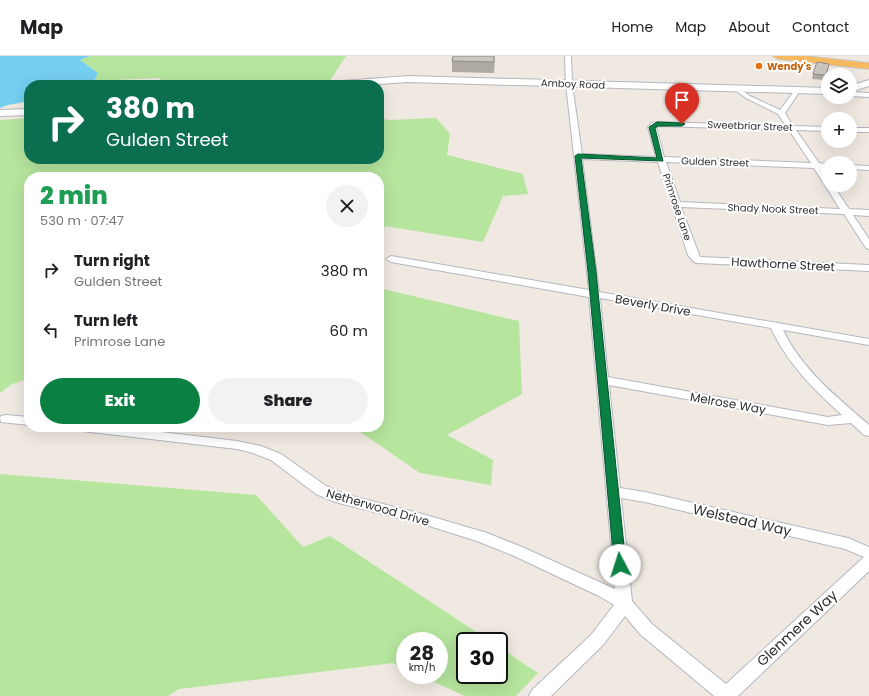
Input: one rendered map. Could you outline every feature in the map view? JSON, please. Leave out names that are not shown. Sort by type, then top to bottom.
[{"type":"highway","points":[[778,56],[869,65]]},
{"type":"highway","points":[[802,56],[869,65]]},
{"type":"main road","name":"Amboy Road","points":[[384,81],[408,79],[821,92]]},
{"type":"main road","points":[[857,88],[869,83]]},
{"type":"main road","points":[[0,113],[24,112]]},
{"type":"street","points":[[538,696],[568,669],[607,629],[618,616],[624,603],[594,294],[569,84],[568,56]]},
{"type":"street","points":[[737,89],[748,97],[781,113],[821,173]]},
{"type":"street","points":[[781,113],[797,91]]},
{"type":"street","points":[[857,91],[869,93]]},
{"type":"street","name":"Sweetbriar Street","points":[[652,130],[654,125],[660,124],[821,129]]},
{"type":"street","name":"Primrose Lane","points":[[652,130],[693,255],[697,260]]},
{"type":"street","points":[[857,130],[869,130]]},
{"type":"street","name":"Gulden Street","points":[[578,156],[821,166]]},
{"type":"street","points":[[857,167],[869,168]]},
{"type":"street","points":[[834,192],[869,246]]},
{"type":"street","name":"Shady Nook Street","points":[[676,204],[869,213]]},
{"type":"street","name":"Beverly Drive","points":[[391,259],[869,342]]},
{"type":"street","name":"Hawthorne Street","points":[[697,260],[869,268]]},
{"type":"street","points":[[776,326],[781,340],[800,365],[828,395],[869,432]]},
{"type":"street","name":"Melrose Way","points":[[603,380],[828,421],[854,418]]},
{"type":"street","points":[[6,419],[24,421]]},
{"type":"street","name":"Netherwood Drive","points":[[127,432],[209,441],[256,449],[276,458],[321,490],[340,498],[426,520],[482,537],[517,551],[605,591],[624,603],[646,629],[727,696]]},
{"type":"street","name":"Welstead Way","points":[[614,492],[645,497],[848,544],[869,553]]},
{"type":"street","name":"Glenmere Way","points":[[727,696],[869,562]]},
{"type":"green space","points":[[90,56],[346,56],[330,80],[162,80],[159,78],[94,80],[98,73],[80,60]]},
{"type":"green space","points":[[24,118],[24,164],[384,164],[384,119],[436,118],[450,134],[447,155],[523,174],[528,194],[503,196],[483,242],[385,226],[384,229],[384,172],[24,172],[24,380],[12,384],[0,393],[0,120]]},
{"type":"green space","points":[[384,289],[519,321],[522,394],[447,435],[493,460],[491,485],[420,473],[360,432],[384,432]]},
{"type":"green space","points":[[0,474],[256,495],[303,547],[330,536],[476,632],[456,632],[456,684],[508,684],[508,653],[538,673],[516,696],[465,696],[439,684],[448,684],[448,632],[396,632],[396,664],[393,663],[179,689],[168,696],[0,696]]},
{"type":"water","points":[[0,56],[90,56],[80,60],[98,73],[94,80],[24,80],[24,102],[0,108]]},
{"type":"building","points":[[453,56],[494,56],[494,62],[452,61]]},
{"type":"building","points":[[817,62],[829,64],[828,68],[821,68],[821,75],[813,74]]},
{"type":"place","name":"Wendy's","points":[[759,66]]},
{"type":"route","points":[[620,565],[592,272],[578,156],[661,160],[652,127],[657,124],[682,124]]}]
